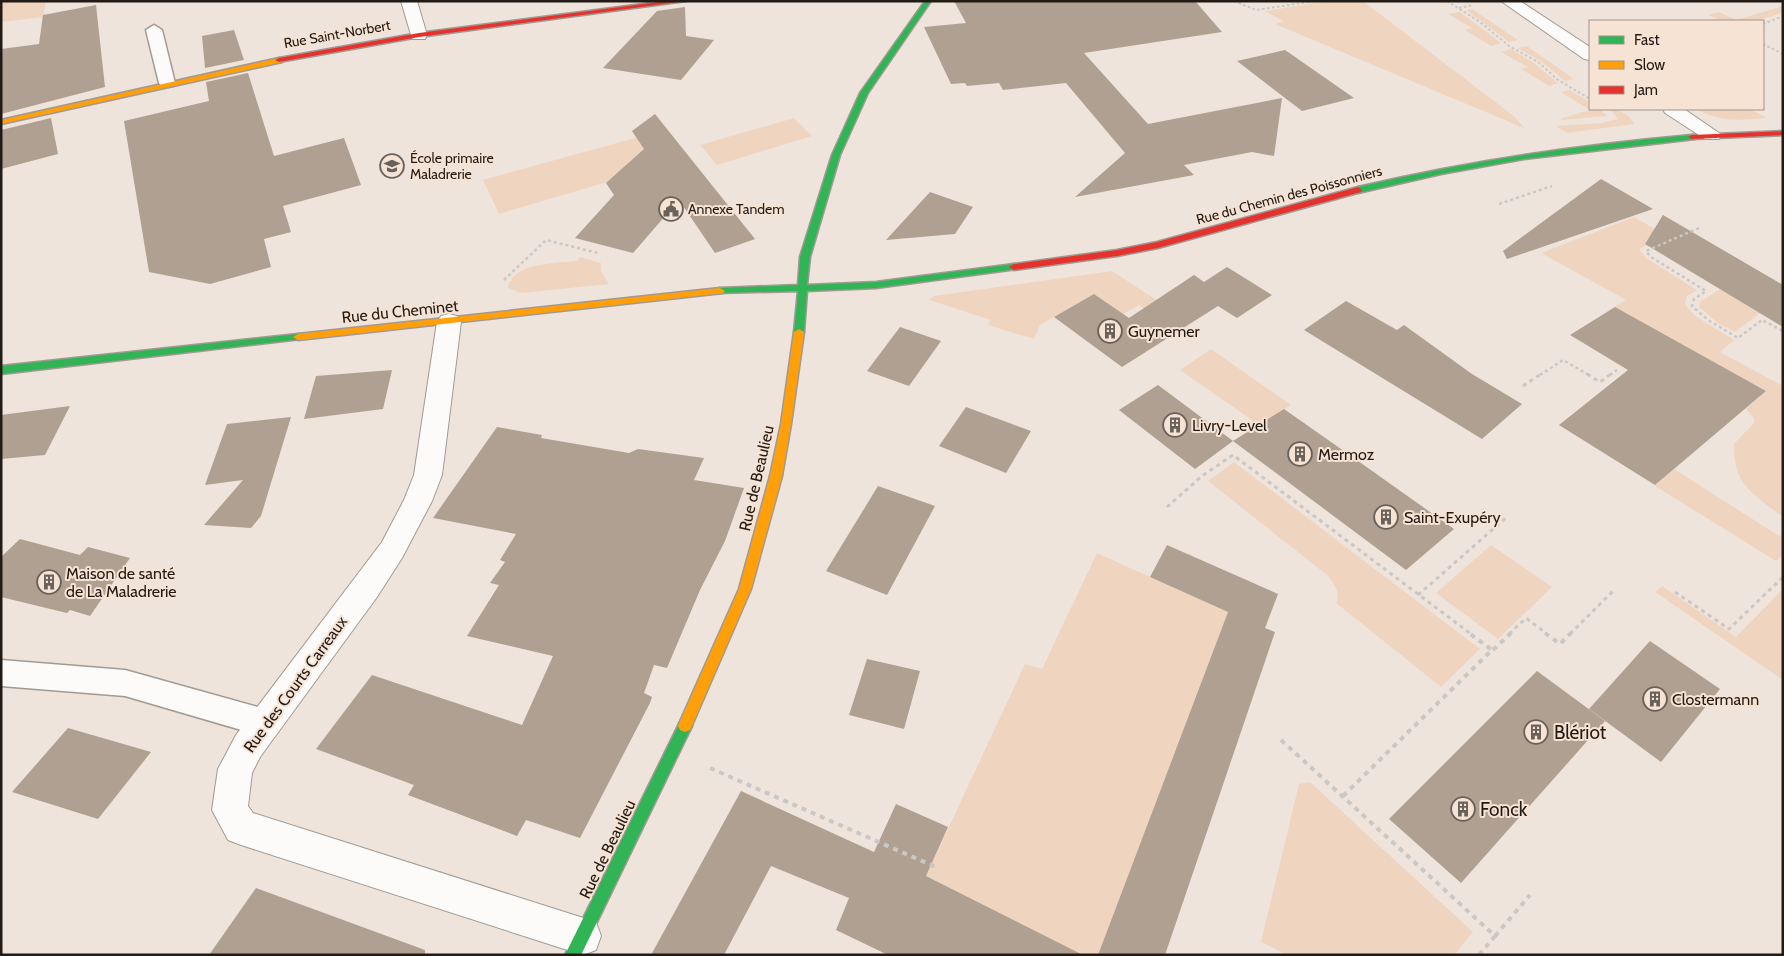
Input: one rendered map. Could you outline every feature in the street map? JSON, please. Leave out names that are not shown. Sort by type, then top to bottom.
[{"type":"street","points":[[409,1],[419,35]]},
{"type":"street","name":"Rue Saint-Norbert","points":[[1,122],[247,66],[419,35],[683,1]]},
{"type":"street","name":"Rue de Beaulieu","points":[[578,945],[676,745],[721,647],[744,589],[776,476],[798,341],[805,257],[836,155],[864,93],[928,1]]},
{"type":"street","points":[[1509,1],[1589,54]]},
{"type":"street","points":[[1674,110],[1712,135]]},
{"type":"street","name":"Rue du Chemin des Poissonniers","points":[[802,288],[876,285],[1117,253],[1158,245],[1446,170],[1560,150],[1712,135],[1783,133]]},
{"type":"street","name":"Rue du Cheminet","points":[[1,370],[720,291],[802,288]]},
{"type":"street","name":"Rue des Courts Carreaux","points":[[449,322],[428,475],[418,501],[392,550],[366,588],[248,746],[235,769],[230,810],[240,827],[578,945]]},
{"type":"lane","points":[[154,30],[167,84]]},
{"type":"lane","points":[[1,673],[125,683],[265,723]]},
{"type":"path","points":[[1234,1],[1256,10],[1315,1]]},
{"type":"path","points":[[1447,1],[1509,46],[1538,62],[1558,80],[1589,98]]},
{"type":"path","points":[[1459,8],[1473,5]]},
{"type":"path","points":[[1764,24],[1783,16]]},
{"type":"path","points":[[1764,44],[1783,54]]},
{"type":"path","points":[[1499,204],[1556,185]]},
{"type":"path","points":[[1699,228],[1646,251],[1651,257],[1706,291],[1694,299],[1692,306],[1715,326],[1738,338],[1762,320],[1783,331]]},
{"type":"path","points":[[501,283],[546,240],[598,253]]},
{"type":"path","points":[[1523,386],[1563,360],[1600,382],[1617,370]]},
{"type":"path","points":[[1167,507],[1202,476],[1233,455],[1492,650]]},
{"type":"path","points":[[1418,594],[1508,516]]},
{"type":"path","points":[[1675,592],[1729,629],[1783,576]]},
{"type":"path","points":[[1343,796],[1526,618],[1560,644],[1615,589]]},
{"type":"path","points":[[1281,740],[1495,936]]},
{"type":"path","points":[[700,765],[938,868]]},
{"type":"path","points":[[1479,955],[1530,895]]},
{"type":"shaded area","points":[[1,1],[46,1],[43,17],[1,22]]},
{"type":"shaded area","points":[[1328,1],[1363,1],[1515,117],[1524,128],[1275,24],[1283,21],[1265,11]]},
{"type":"shaded area","points":[[1783,6],[1783,12],[1758,20],[1736,20]]},
{"type":"shaded area","points":[[1472,9],[1518,40],[1509,42],[1466,10]]},
{"type":"shaded area","points":[[1460,12],[1501,43],[1491,46],[1465,30],[1472,28],[1448,14]]},
{"type":"shaded area","points":[[1719,12],[1736,20],[1722,20],[1708,15]]},
{"type":"shaded area","points":[[1527,46],[1574,79],[1565,81],[1542,62],[1518,48]]},
{"type":"shaded area","points":[[1511,49],[1534,63],[1558,83],[1549,86],[1521,69],[1528,67],[1501,52]]},
{"type":"shaded area","points":[[1569,90],[1589,101],[1589,109],[1561,92]]},
{"type":"shaded area","points":[[1590,110],[1601,110],[1607,116],[1562,120],[1560,119]]},
{"type":"shaded area","points":[[1611,110],[1624,113],[1634,124],[1567,133],[1556,126],[1602,123],[1618,119]]},
{"type":"shaded area","points":[[1699,110],[1751,110],[1767,118],[1731,120],[1714,117]]},
{"type":"shaded area","points":[[794,118],[812,136],[717,165],[700,145]]},
{"type":"shaded area","points":[[653,133],[675,162],[499,214],[483,180]]},
{"type":"shaded area","points":[[1634,217],[1667,236],[1639,249],[1646,258],[1697,290],[1687,296],[1685,304],[1694,315],[1734,340],[1720,352],[1783,386],[1783,517],[1754,495],[1747,487],[1741,479],[1735,458],[1734,444],[1754,423],[1754,418],[1746,409],[1766,391],[1614,307],[1626,300],[1541,253]]},
{"type":"shaded area","points":[[579,257],[601,263],[601,271],[609,284],[521,293],[508,288],[511,279],[527,269],[548,264],[578,261]]},
{"type":"shaded area","points":[[1112,271],[1175,312],[1183,327],[1180,334],[1139,305],[1123,314],[1094,294],[1040,325],[1034,339],[988,325],[991,320],[929,300],[934,296]]},
{"type":"shaded area","points":[[1720,289],[1760,313],[1735,332],[1719,324],[1699,307],[1700,302]]},
{"type":"shaded area","points":[[1211,349],[1291,405],[1259,425],[1180,370]]},
{"type":"shaded area","points":[[1234,462],[1480,649],[1441,687],[1336,603],[1338,595],[1327,575],[1208,481]]},
{"type":"shaded area","points":[[1674,469],[1779,536],[1783,535],[1783,554],[1776,561],[1655,486]]},
{"type":"shaded area","points":[[1491,545],[1552,587],[1498,639],[1436,593]]},
{"type":"shaded area","points":[[1097,553],[1228,612],[1098,955],[1081,955],[926,876],[1025,664],[1042,669]]},
{"type":"shaded area","points":[[1662,586],[1736,637],[1781,591],[1783,592],[1783,680],[1655,592]]},
{"type":"shaded area","points":[[1310,782],[1473,932],[1454,955],[1287,955],[1261,942],[1299,784]]},
{"type":"building","points":[[954,1],[1195,1],[1222,32],[1084,53],[1148,124],[1282,98],[1274,156],[1252,152],[1184,165],[1194,175],[1075,197],[1125,153],[1066,83],[1003,90],[999,83],[967,86],[965,83],[951,84],[924,27],[966,23]]},
{"type":"building","points":[[96,5],[105,87],[1,114],[1,49],[39,44],[43,15]]},
{"type":"building","points":[[685,7],[686,36],[714,40],[681,80],[603,68],[657,11]]},
{"type":"building","points":[[234,30],[244,60],[205,68],[202,36]]},
{"type":"building","points":[[1285,50],[1354,98],[1302,111],[1237,61]]},
{"type":"building","points":[[248,73],[274,156],[344,138],[361,185],[283,206],[291,232],[264,239],[271,267],[210,284],[149,272],[124,121],[209,101],[206,82]]},
{"type":"building","points":[[655,114],[755,239],[715,253],[679,200],[633,253],[575,238],[614,195],[606,183],[644,149],[632,131]]},
{"type":"building","points":[[51,118],[58,154],[1,169],[1,130]]},
{"type":"building","points":[[1601,179],[1653,209],[1507,259],[1503,251]]},
{"type":"building","points":[[930,192],[973,207],[955,234],[886,240]]},
{"type":"building","points":[[1663,215],[1783,285],[1783,327],[1645,244]]},
{"type":"building","points":[[1227,267],[1272,295],[1237,318],[1218,306],[1122,367],[1054,317],[1094,294],[1129,318],[1194,275],[1204,282]]},
{"type":"building","points":[[1346,301],[1397,330],[1404,325],[1472,374],[1522,404],[1482,439],[1304,330]]},
{"type":"building","points":[[1615,307],[1766,391],[1655,485],[1559,425],[1628,370],[1570,335]]},
{"type":"building","points":[[900,327],[941,341],[909,386],[867,371]]},
{"type":"building","points":[[392,370],[383,409],[304,419],[316,376]]},
{"type":"building","name":"Livry-Level","points":[[1158,385],[1233,441],[1195,469],[1119,410]]},
{"type":"building","points":[[70,406],[45,455],[1,459],[1,415]]},
{"type":"building","points":[[966,407],[1031,431],[1006,473],[939,446]]},
{"type":"building","points":[[1284,409],[1454,529],[1406,570],[1233,441]]},
{"type":"building","points":[[291,417],[261,516],[251,528],[204,525],[243,480],[205,485],[227,424]]},
{"type":"building","points":[[497,427],[542,435],[541,438],[629,453],[638,449],[704,458],[694,480],[744,488],[725,541],[700,590],[667,668],[654,665],[644,693],[652,697],[650,703],[580,838],[526,820],[517,836],[408,795],[414,785],[316,749],[372,675],[522,725],[553,656],[467,636],[499,585],[490,583],[505,562],[500,560],[516,534],[433,518]]},
{"type":"building","points":[[878,486],[935,506],[887,595],[826,571]]},
{"type":"building","name":"Maison de santé de La Maladrerie","points":[[20,539],[80,555],[88,547],[130,558],[90,616],[70,610],[67,613],[1,597],[1,557]]},
{"type":"building","points":[[1167,545],[1278,594],[1265,628],[1275,632],[1165,955],[1098,955],[1228,612],[1150,577]]},
{"type":"building","name":"Clostermann","points":[[1650,641],[1720,689],[1661,762],[1589,709]]},
{"type":"building","points":[[867,659],[920,671],[904,729],[849,715]]},
{"type":"building","points":[[1537,671],[1605,721],[1461,883],[1389,819]]},
{"type":"building","points":[[68,728],[151,752],[98,819],[12,792]]},
{"type":"building","points":[[741,791],[874,852],[896,804],[948,827],[926,876],[1083,955],[888,955],[836,930],[849,898],[771,866],[724,955],[651,955]]},
{"type":"building","points":[[256,888],[425,950],[425,955],[209,955]]},
{"type":"traffic: fast","points":[[799,332],[805,257],[836,155],[864,93],[928,1]]},
{"type":"traffic: fast","points":[[1358,190],[1441,171],[1524,156],[1692,137]]},
{"type":"traffic: fast","points":[[720,291],[876,285],[1014,267]]},
{"type":"traffic: fast","points":[[1,370],[298,337]]},
{"type":"traffic: fast","points":[[573,955],[685,726]]},
{"type":"traffic: slow","points":[[1,122],[279,60]]},
{"type":"traffic: slow","points":[[298,337],[720,291]]},
{"type":"traffic: slow","points":[[685,726],[745,589],[776,476],[786,424],[799,332]]},
{"type":"traffic: jam","points":[[279,60],[419,35],[683,1]]},
{"type":"traffic: jam","points":[[1692,137],[1783,133]]},
{"type":"traffic: jam","points":[[1014,267],[1117,253],[1158,245],[1358,190]]},
{"type":"place","name":"École primaire Maladrerie","points":[[392,166]]},
{"type":"place","name":"Annexe Tandem","points":[[671,209]]},
{"type":"place","name":"Guynemer","points":[[1110,331]]},
{"type":"place","name":"Livry-Level","points":[[1175,425]]},
{"type":"place","name":"Mermoz","points":[[1300,454]]},
{"type":"place","name":"Saint-Exupéry","points":[[1386,517]]},
{"type":"place","name":"Maison de santé de La Maladrerie","points":[[49,582]]},
{"type":"place","name":"Clostermann","points":[[1655,699]]},
{"type":"place","name":"Blériot","points":[[1536,732]]},
{"type":"place","name":"Fonck","points":[[1463,809]]}]
